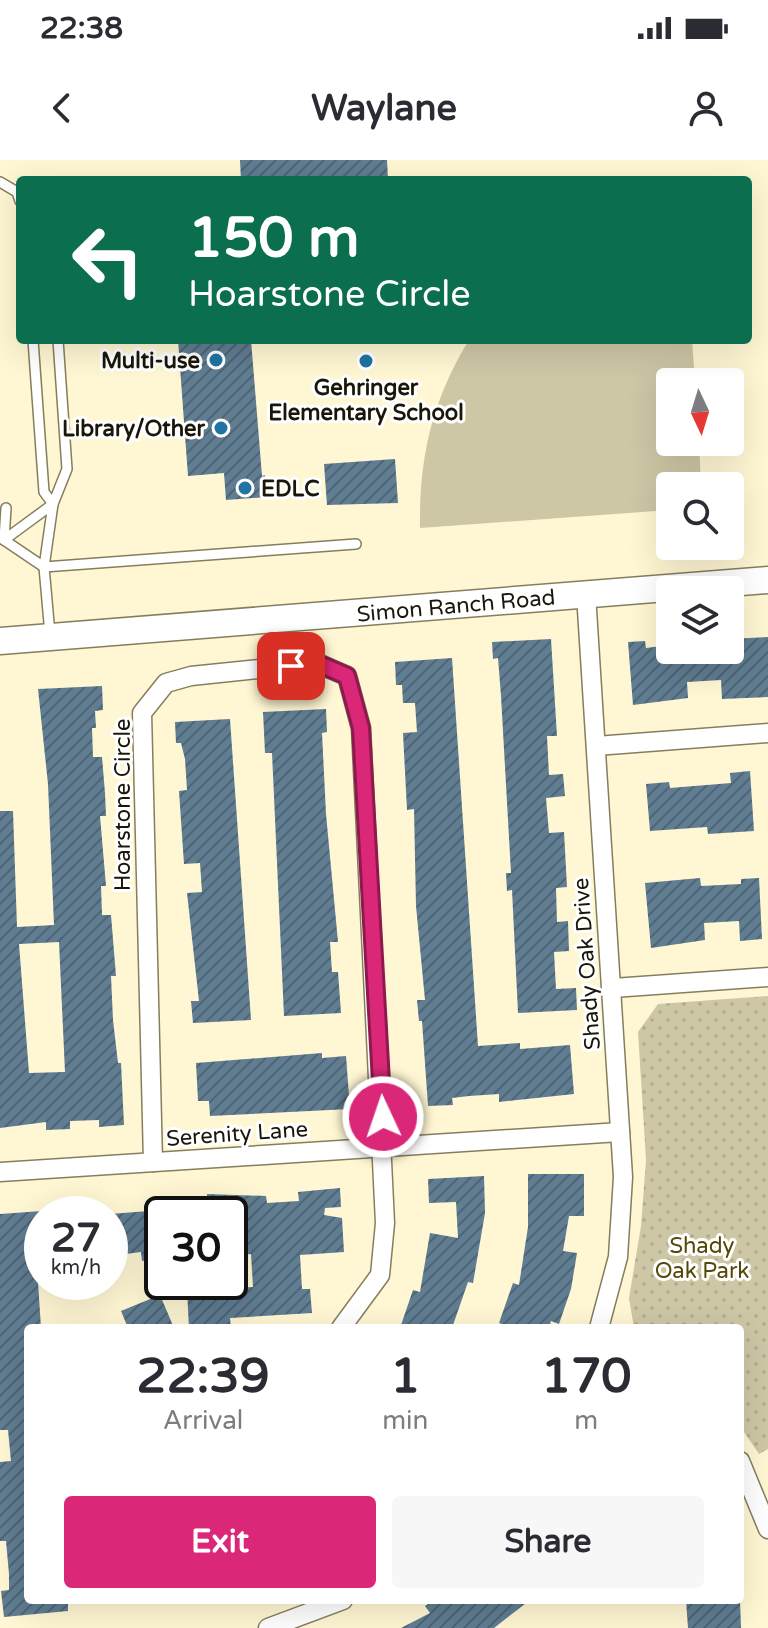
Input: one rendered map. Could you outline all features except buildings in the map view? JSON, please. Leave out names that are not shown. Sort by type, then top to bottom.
[{"type":"street","name":"Simon Ranch Road","points":[[0,641],[768,580]]},
{"type":"street","name":"Shady Oak Drive","points":[[586,594],[623,1177],[618,1257],[600,1324]]},
{"type":"street","name":"Hoarstone Circle","points":[[153,1162],[142,713],[166,683],[191,676],[317,663],[347,676],[361,728],[384,1147]]},
{"type":"street","points":[[596,746],[768,733]]},
{"type":"street","points":[[613,988],[768,977]]},
{"type":"street","name":"Serenity Lane","points":[[0,1172],[620,1132]]},
{"type":"street","points":[[344,1324],[380,1275],[385,1223],[384,1147]]},
{"type":"street","points":[[744,1471],[768,1529]]},
{"type":"street","points":[[268,1628],[332,1604]]},
{"type":"lane","points":[[33,344],[44,492],[53,504]]},
{"type":"lane","points":[[50,637],[44,567],[53,504],[67,469],[58,344]]},
{"type":"lane","points":[[4,540],[53,504]]},
{"type":"lane","points":[[4,540],[6,508]]},
{"type":"lane","points":[[4,540],[44,567],[356,544]]},
{"type":"green space","points":[[467,344],[692,344],[694,368],[656,368],[656,456],[700,456],[700,472],[656,472],[656,511],[420,528],[425,454],[446,385]]},
{"type":"green space","name":"Shady Oak Park","points":[[768,996],[768,1449],[759,1454],[744,1432],[744,1324],[633,1324],[629,1298],[641,1226],[646,1160],[638,1032],[658,1004]]},
{"type":"place","name":"Multi-use","points":[[216,360]]},
{"type":"place","name":"Gehringer Elementary School","points":[[366,361]]},
{"type":"place","name":"Library/Other","points":[[221,428]]},
{"type":"place","name":"EDLC","points":[[245,488]]},
{"type":"route","points":[[291,666],[317,663],[347,676],[361,728],[383,1117]]}]
